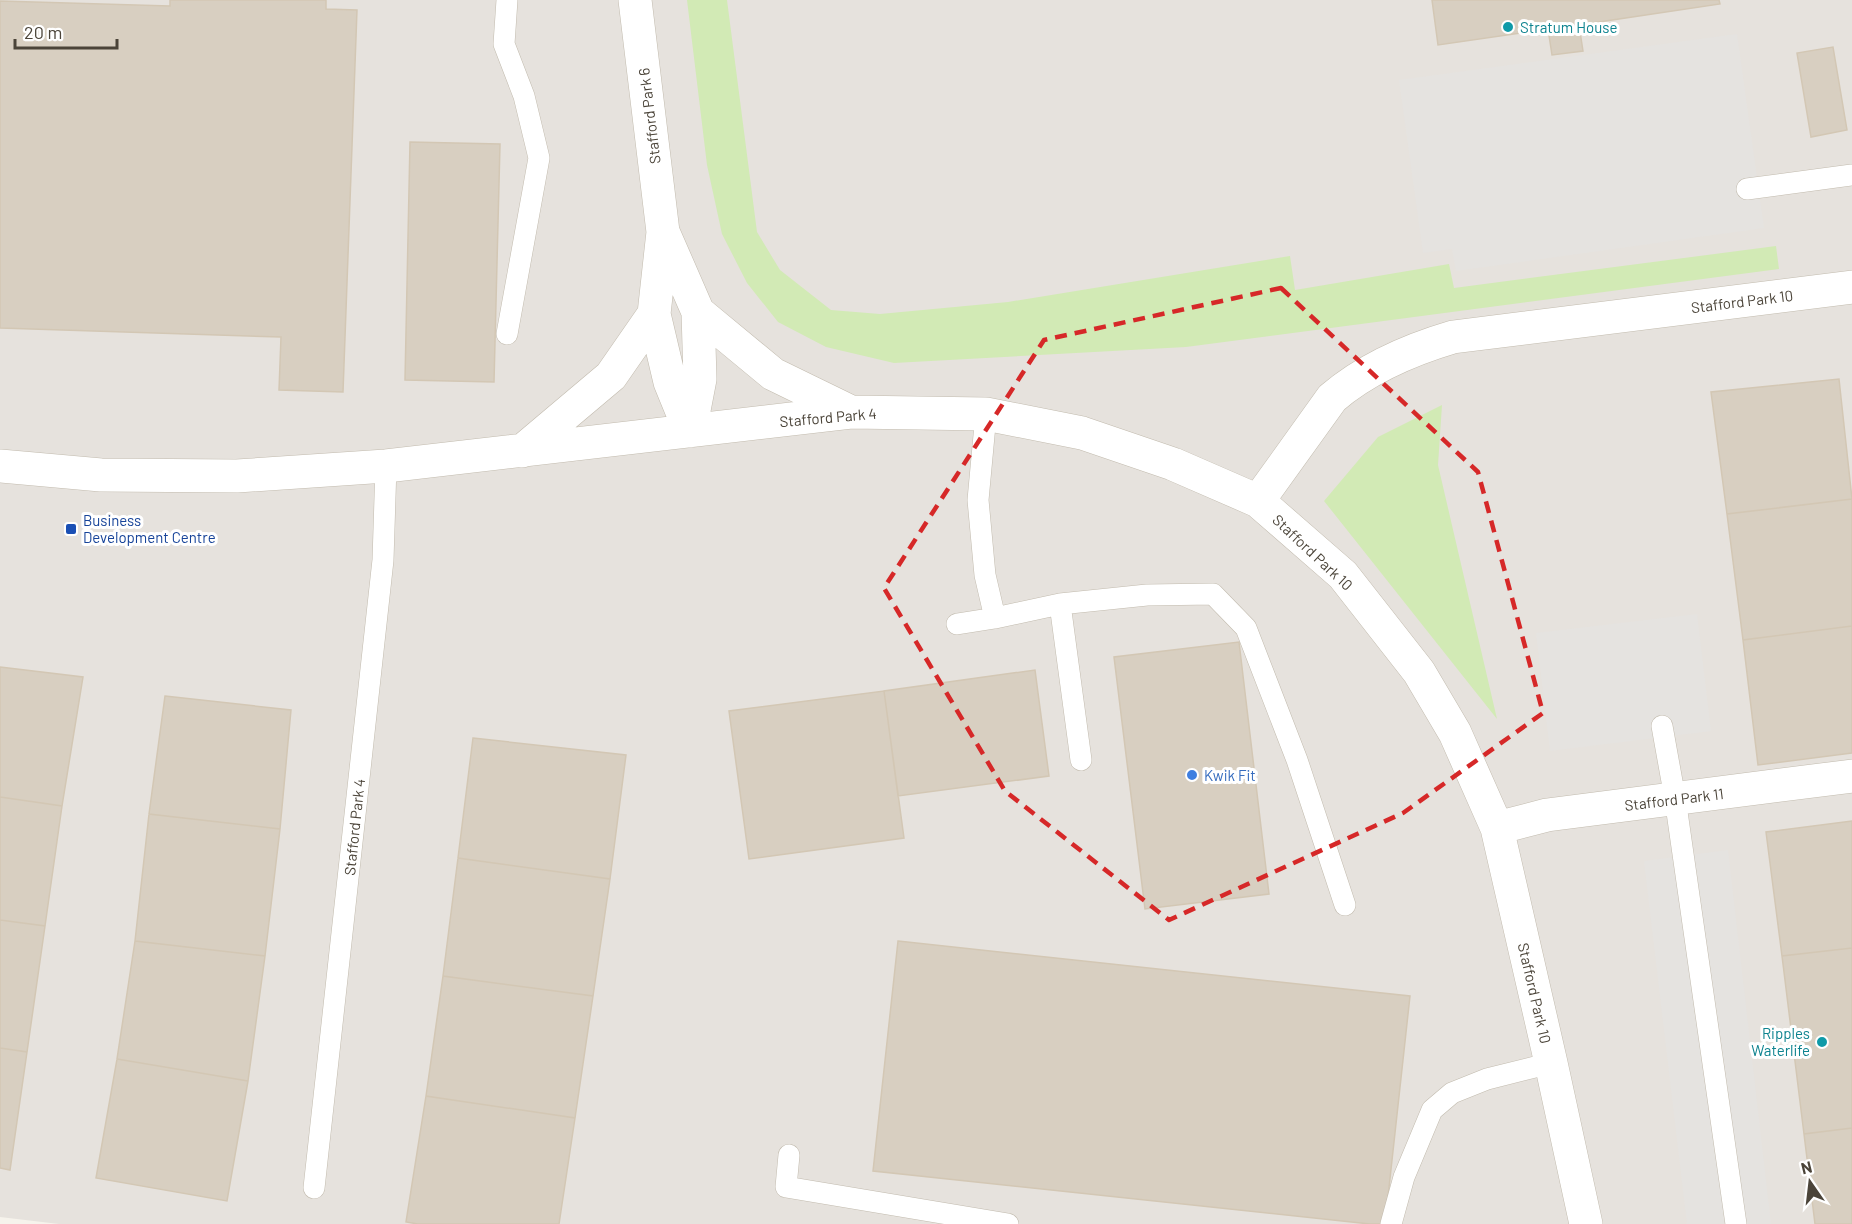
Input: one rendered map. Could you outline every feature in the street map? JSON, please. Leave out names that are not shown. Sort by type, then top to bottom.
[{"type":"street","name":"Stafford Park 6","points":[[635,0],[663,232]]},
{"type":"street","points":[[663,232],[698,312],[700,379],[690,431]]},
{"type":"street","points":[[663,232],[654,314],[670,382],[690,431]]},
{"type":"street","name":"Stafford Park 10","points":[[1586,1224],[1497,828],[1455,733],[1419,672],[1343,575],[1258,501],[1332,398],[1379,366],[1422,346],[1453,337],[1852,287]]},
{"type":"street","points":[[698,312],[773,374],[851,412]]},
{"type":"street","points":[[522,451],[611,376],[654,314]]},
{"type":"street","name":"Stafford Park 4","points":[[0,466],[101,475],[237,476],[386,466],[851,412],[986,414],[1082,433],[1173,464],[1258,501]]},
{"type":"street","name":"Stafford Park 11","points":[[1497,828],[1547,815],[1852,776]]},
{"type":"lane","points":[[507,0],[504,44],[524,96],[539,158],[507,334]]},
{"type":"lane","points":[[1746,189],[1852,175]]},
{"type":"lane","points":[[986,414],[978,500],[985,574],[995,618]]},
{"type":"lane","name":"Stafford Park 4","points":[[314,1188],[381,582],[386,466]]},
{"type":"lane","points":[[957,624],[1060,604],[1147,596],[1213,594],[1246,628],[1297,760],[1345,905]]},
{"type":"lane","points":[[1060,604],[1081,760]]},
{"type":"lane","points":[[1662,726],[1675,798],[1736,1224]]},
{"type":"lane","points":[[1391,1224],[1404,1177],[1432,1110],[1452,1093],[1487,1079],[1551,1063]]},
{"type":"lane","points":[[789,1155],[786,1187],[1008,1224]]},
{"type":"highlighted area","points":[[1281,288],[1478,472],[1543,713],[1403,813],[1169,920],[1005,791],[884,588],[1044,340]]},
{"type":"shaded area","points":[[0,0],[1852,0],[1852,1224],[59,1224],[0,1217]]},
{"type":"shaded area","points":[[1737,34],[1764,228],[1456,271],[1452,249],[1423,253],[1399,80]]},
{"type":"shaded area","points":[[1697,614],[1711,731],[1550,751],[1536,633]]},
{"type":"shaded area","points":[[1728,850],[1771,1224],[1687,1224],[1644,861]]},
{"type":"green space","points":[[687,0],[727,0],[757,232],[780,270],[831,310],[880,314],[1008,302],[1290,256],[1295,290],[1449,264],[1454,288],[1776,246],[1779,269],[1186,347],[894,363],[826,347],[778,322],[747,283],[722,234],[707,165]]},
{"type":"green space","points":[[1442,405],[1438,465],[1497,719],[1324,501],[1378,437]]},
{"type":"building","points":[[170,0],[326,0],[326,9],[357,10],[343,392],[279,390],[281,337],[0,328],[0,1],[170,6]]},
{"type":"building","name":"Stratum House","points":[[1432,0],[1719,0],[1720,4],[1579,25],[1583,51],[1552,55],[1548,29],[1438,45]]},
{"type":"building","points":[[1833,47],[1847,130],[1811,137],[1797,53]]},
{"type":"building","points":[[410,142],[500,144],[494,382],[405,380]]},
{"type":"building","points":[[1839,379],[1852,499],[1727,514],[1711,392]]},
{"type":"building","points":[[1852,499],[1852,626],[1743,640],[1727,514]]},
{"type":"building","points":[[1852,626],[1852,753],[1758,765],[1743,640]]},
{"type":"building","name":"Kwik Fit","points":[[1239,642],[1269,894],[1145,909],[1114,657]]},
{"type":"building","points":[[0,667],[83,677],[62,806],[0,797]]},
{"type":"building","points":[[1035,670],[1049,776],[898,796],[884,691]]},
{"type":"building","points":[[884,691],[904,838],[749,859],[729,711]]},
{"type":"building","points":[[165,696],[291,710],[280,829],[149,814]]},
{"type":"building","points":[[473,738],[626,755],[610,879],[458,858]]},
{"type":"building","points":[[0,797],[62,806],[45,926],[0,920]]},
{"type":"building","points":[[149,814],[280,829],[265,956],[135,941]]},
{"type":"building","points":[[1852,821],[1852,948],[1782,956],[1766,832]]},
{"type":"building","points":[[458,858],[610,879],[593,996],[443,976]]},
{"type":"building","points":[[0,920],[45,926],[27,1052],[0,1048]]},
{"type":"building","points":[[135,941],[265,956],[248,1081],[117,1059]]},
{"type":"building","points":[[898,941],[1410,996],[1385,1224],[873,1171]]},
{"type":"building","name":"Ripples Waterlife","points":[[1852,948],[1852,1128],[1804,1134],[1782,956]]},
{"type":"building","points":[[443,976],[593,996],[575,1118],[426,1096]]},
{"type":"building","points":[[0,1048],[27,1052],[10,1170],[0,1168]]},
{"type":"building","points":[[117,1059],[248,1081],[227,1201],[96,1178]]},
{"type":"building","points":[[426,1096],[575,1118],[559,1224],[418,1224],[406,1222]]},
{"type":"building","points":[[1852,1128],[1852,1224],[1815,1224],[1804,1134]]},
{"type":"place","name":"Stratum House","points":[[1508,27]]},
{"type":"place","name":"Business Development Centre","points":[[71,529]]},
{"type":"place","name":"Kwik Fit","points":[[1192,775]]},
{"type":"place","name":"Ripples Waterlife","points":[[1822,1042]]}]
